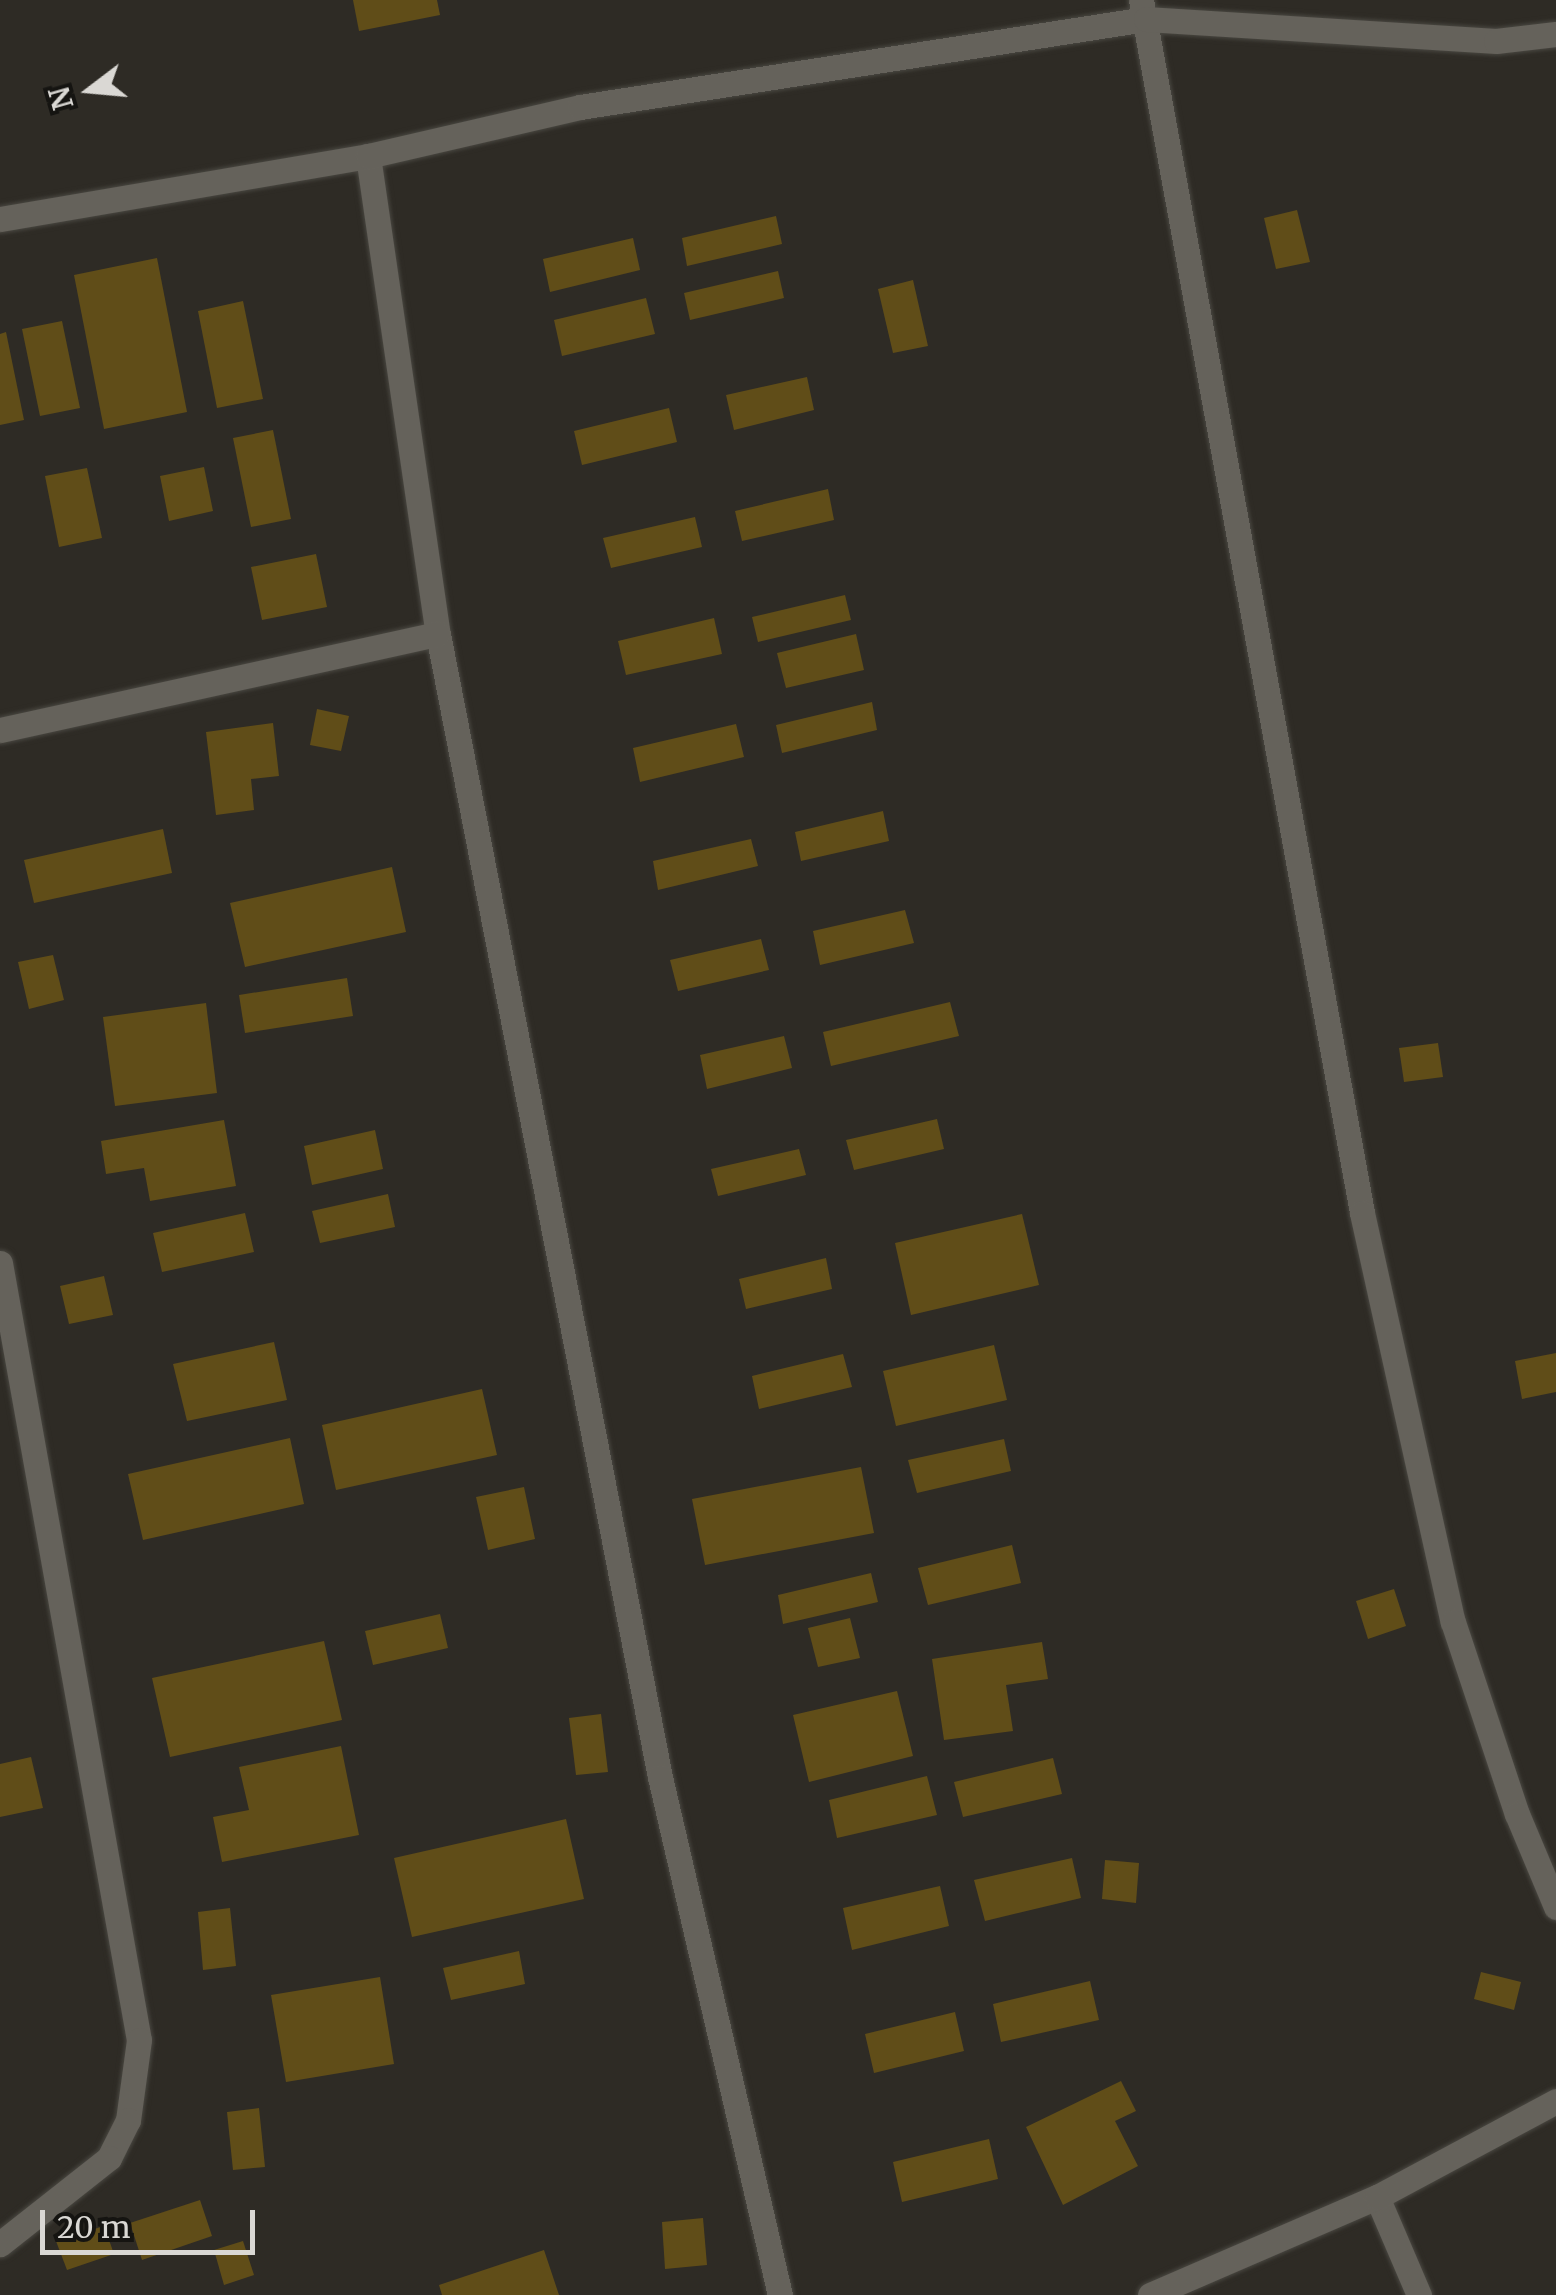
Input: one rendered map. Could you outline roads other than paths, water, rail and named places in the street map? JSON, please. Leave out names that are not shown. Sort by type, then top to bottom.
[{"type":"street","points":[[0,220],[368,156],[580,107],[1144,9],[1496,42],[1556,34]]},
{"type":"street","points":[[1144,9],[1362,1212],[1454,1622],[1517,1814],[1556,1907]]},
{"type":"street","points":[[368,156],[438,634],[660,1777],[780,2295]]},
{"type":"street","points":[[0,730],[438,634]]},
{"type":"street","points":[[0,1263],[139,2040],[128,2120],[109,2158],[0,2244]]},
{"type":"street","points":[[1150,2295],[1377,2198],[1556,2101]]},
{"type":"street","points":[[1377,2198],[1418,2295]]}]
